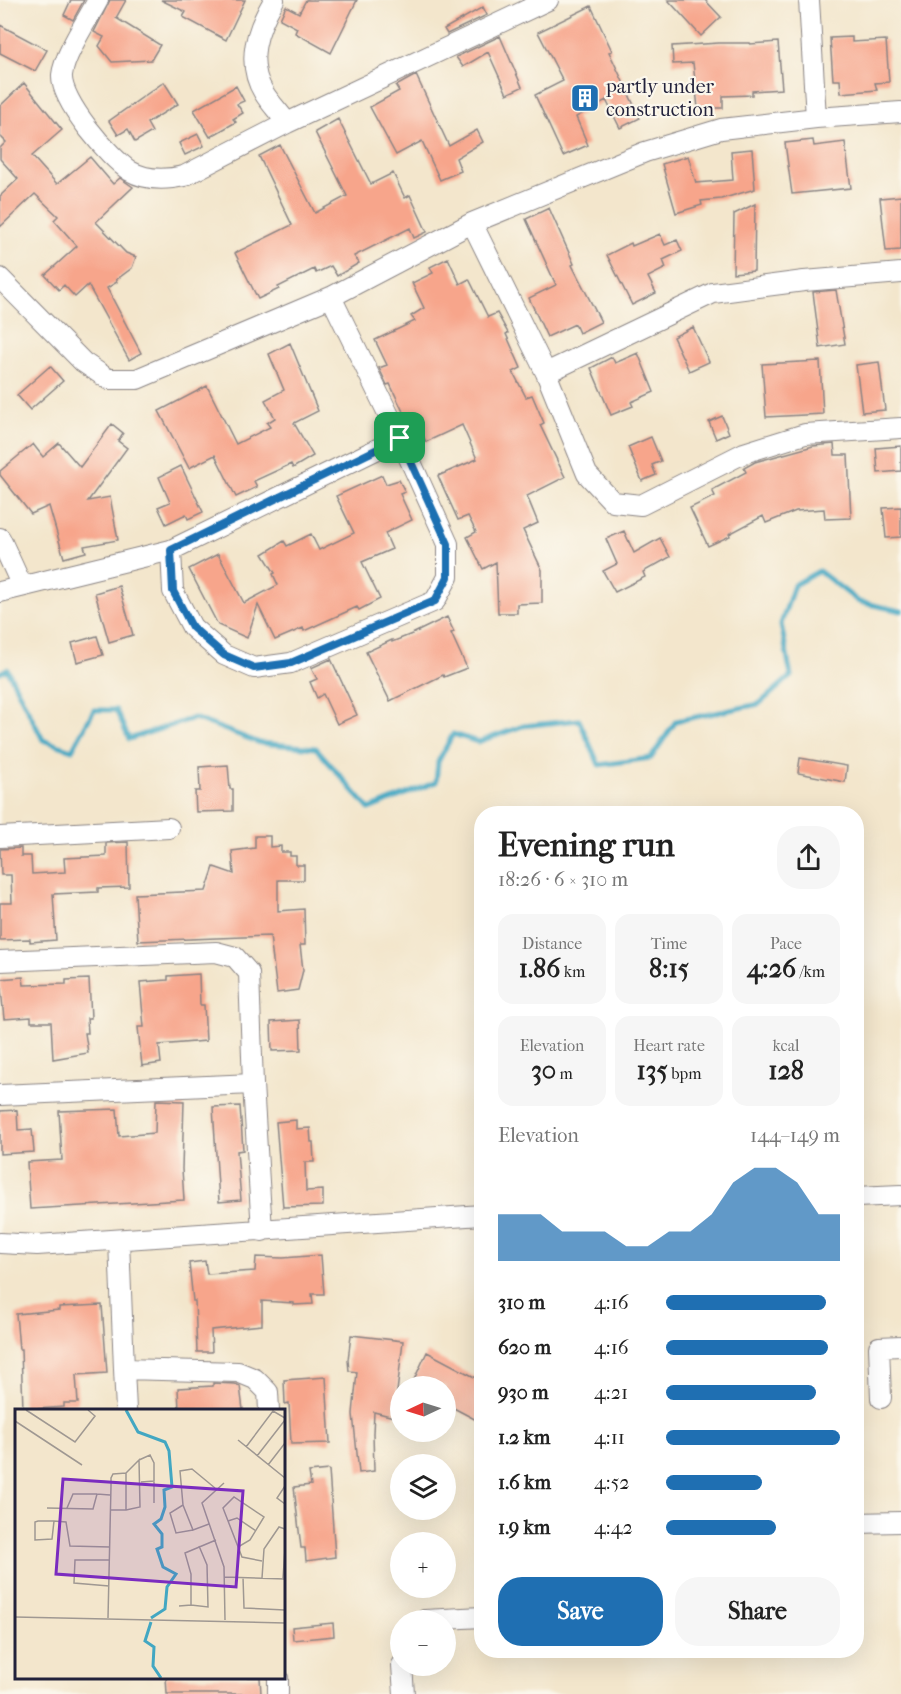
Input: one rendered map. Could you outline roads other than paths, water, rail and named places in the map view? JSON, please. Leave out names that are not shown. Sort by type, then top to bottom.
[{"type":"street","points":[[98,0],[64,64],[62,78],[66,94],[77,113],[99,141],[130,171],[148,178],[168,180],[184,176],[521,6],[548,0]]},
{"type":"street","points":[[274,0],[262,20],[255,41],[254,60],[256,76],[264,93],[287,123]]},
{"type":"street","points":[[810,0],[816,118]]},
{"type":"street","points":[[0,278],[83,362],[108,379],[137,379],[331,297],[472,223],[645,152],[721,129],[816,118],[901,112]]},
{"type":"street","points":[[472,223],[546,373],[587,474],[613,502],[641,505],[744,453],[805,434],[901,428]]},
{"type":"street","points":[[546,373],[713,293],[804,281],[901,273]]},
{"type":"street","points":[[171,550],[173,591],[192,627],[224,655],[254,668],[291,663],[435,601],[448,577],[448,544],[400,438],[331,297]]},
{"type":"street","points":[[0,592],[171,550],[400,438]]},
{"type":"street","points":[[0,538],[22,586]]},
{"type":"street","points":[[0,837],[169,828]]},
{"type":"street","points":[[0,961],[216,952],[235,957],[249,973],[262,1231]]},
{"type":"street","points":[[0,1095],[253,1084]]},
{"type":"street","points":[[864,1197],[901,1195]]},
{"type":"street","points":[[0,1244],[38,1245],[474,1216]]},
{"type":"street","points":[[119,1240],[126,1409]]},
{"type":"street","points":[[880,1398],[879,1347],[901,1346]]},
{"type":"street","points":[[124,1369],[238,1372],[255,1379],[268,1392],[269,1409]]},
{"type":"street","points":[[864,1523],[901,1522]]},
{"type":"street","points":[[456,1618],[474,1617]]},
{"type":"street","points":[[403,1676],[404,1694]]},
{"type":"street","points":[[278,1679],[279,1694]]},
{"type":"waterway","points":[[0,673],[7,669],[43,740],[72,750],[94,710],[116,710],[129,739],[194,718],[260,743],[316,748],[369,809],[436,782],[438,762],[453,734],[478,742],[523,726],[579,720],[599,765],[651,758],[676,721],[759,704],[791,676],[781,624],[794,585],[819,571],[859,602],[901,611]]},
{"type":"place","name":"partly under construction","points":[[585,98]]}]
